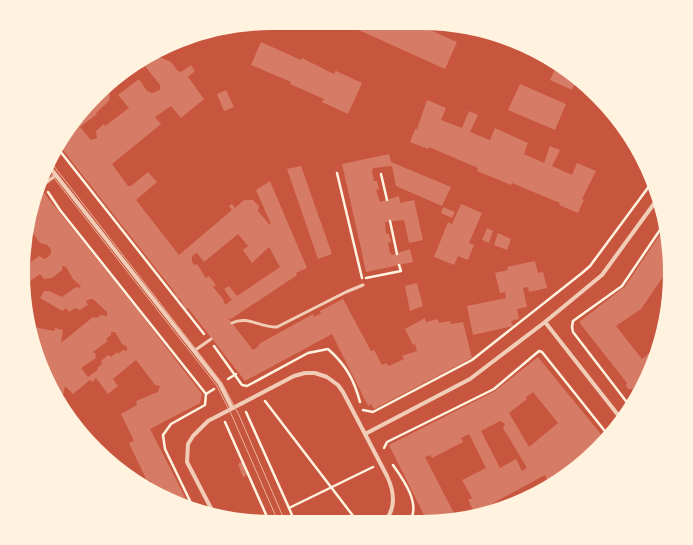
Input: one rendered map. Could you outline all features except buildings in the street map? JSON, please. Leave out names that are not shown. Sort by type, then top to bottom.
[{"type":"street","points":[[52,170],[224,389],[232,408]]},
{"type":"street","points":[[365,434],[470,379],[545,322],[602,275],[654,203]]},
{"type":"street","points":[[545,322],[618,415]]},
{"type":"street","points":[[211,508],[189,466],[187,448],[193,436],[203,424],[232,408],[299,374],[309,372],[323,375],[331,379],[341,388],[392,490],[392,506],[387,516]]},
{"type":"lane","points":[[47,182],[56,175]]},
{"type":"lane","points":[[232,323],[243,320],[270,328],[277,327],[363,285]]},
{"type":"lane","points":[[194,351],[210,340]]},
{"type":"path","points":[[61,152],[210,340],[236,374],[242,385],[247,386],[308,353],[328,349],[343,362],[358,392],[364,411],[374,412],[472,360],[582,273],[590,266],[648,187]]},
{"type":"path","points":[[338,173],[362,279],[401,271],[399,265]]},
{"type":"path","points":[[381,174],[386,200]]},
{"type":"path","points":[[45,187],[60,210],[206,394],[205,405],[171,424],[163,435],[165,449],[190,502]]},
{"type":"path","points":[[390,221],[398,254]]},
{"type":"path","points":[[627,402],[578,338],[572,327],[574,321],[622,286],[660,230]]},
{"type":"path","points":[[385,453],[384,446],[393,440],[494,389],[539,351],[542,352],[605,432]]},
{"type":"path","points":[[253,383],[265,401],[353,516]]},
{"type":"path","points":[[258,404],[272,398]]},
{"type":"path","points":[[242,413],[252,408]]},
{"type":"path","points":[[246,411],[292,516]]},
{"type":"path","points":[[221,424],[230,419]]},
{"type":"path","points":[[225,422],[266,516]]},
{"type":"path","points":[[391,435],[393,440]]},
{"type":"path","points":[[389,459],[413,502],[414,511],[412,516]]},
{"type":"path","points":[[368,461],[373,467],[375,474]]},
{"type":"path","points":[[289,508],[373,467]]},
{"type":"tram line","points":[[54,166],[222,383],[239,415],[283,516]]},
{"type":"tram line","points":[[50,173],[217,386],[233,418],[276,516]]}]
